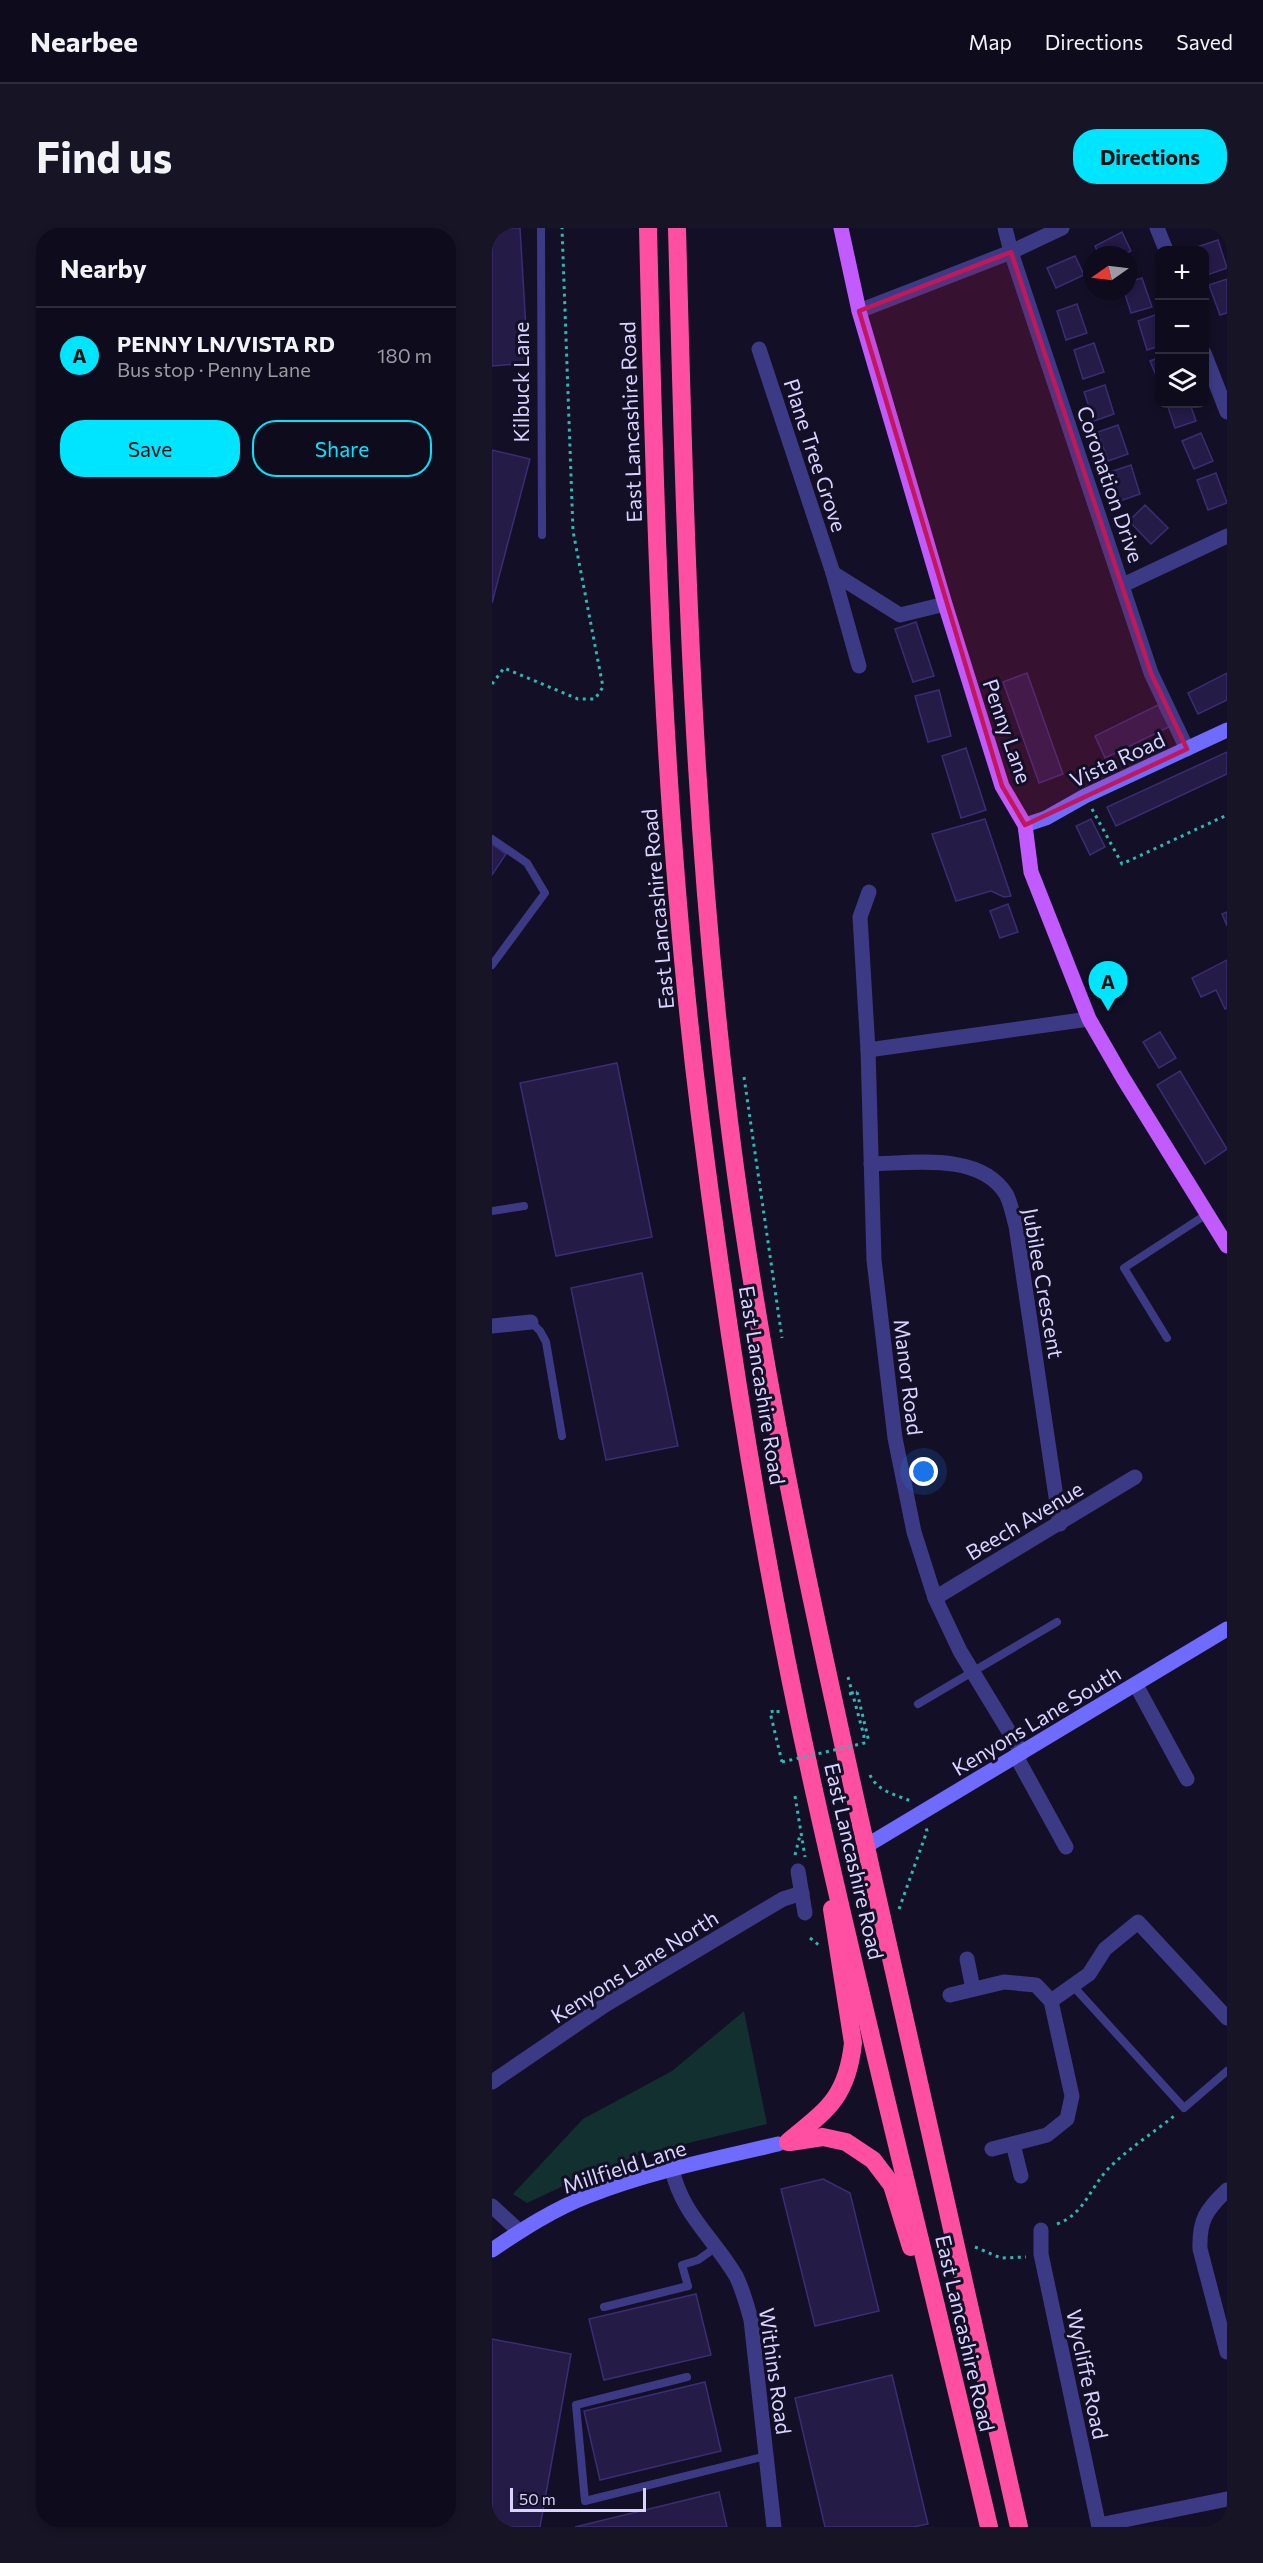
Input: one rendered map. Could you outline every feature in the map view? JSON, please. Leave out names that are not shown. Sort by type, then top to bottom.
[{"type":"highway","name":"East Lancashire Road","points":[[648,228],[654,481],[667,755],[682,956],[700,1117],[723,1282],[754,1475],[813,1784],[989,2527]]},
{"type":"highway","name":"East Lancashire Road","points":[[677,228],[687,606],[696,772],[724,1081],[748,1255],[788,1480],[866,1846],[1019,2527]]},
{"type":"highway","points":[[783,2143],[828,2109],[839,2094],[851,2062],[853,2043],[813,1784]]},
{"type":"highway","points":[[783,2143],[823,2137],[846,2142],[873,2160],[892,2185],[960,2403]]},
{"type":"main road","name":"Penny Lane","points":[[841,228],[859,311],[945,604],[1002,786],[1025,825],[1031,872],[1089,1019],[1227,1246]]},
{"type":"street","name":"Coronation Drive","points":[[1005,228],[1151,673],[1187,749]]},
{"type":"street","points":[[859,311],[1011,252],[1062,228]]},
{"type":"street","points":[[1157,228],[1164,246]]},
{"type":"street","name":"Plane Tree Grove","points":[[759,349],[833,573],[859,666]]},
{"type":"street","points":[[1205,354],[1227,411]]},
{"type":"street","points":[[1123,585],[1227,536]]},
{"type":"street","points":[[833,573],[900,615],[945,604]]},
{"type":"street","name":"Vista Road","points":[[1025,825],[1046,818],[1085,796],[1227,730]]},
{"type":"street","name":"Manor Road","points":[[869,892],[860,917],[868,1050],[874,1260],[895,1438],[914,1532],[935,1598],[948,1628],[1066,1847]]},
{"type":"street","points":[[868,1050],[1089,1019]]},
{"type":"street","name":"Jubilee Crescent","points":[[871,1164],[952,1162],[983,1172],[1006,1194],[1016,1226],[1060,1524]]},
{"type":"street","points":[[492,1326],[531,1322]]},
{"type":"street","name":"Beech Avenue","points":[[935,1598],[1135,1477]]},
{"type":"street","name":"Kenyons Lane South","points":[[866,1846],[1227,1629]]},
{"type":"street","points":[[1136,1685],[1187,1779]]},
{"type":"street","points":[[798,1871],[805,1913]]},
{"type":"street","name":"Kenyons Lane North","points":[[492,2082],[605,2005],[783,1899],[802,1893]]},
{"type":"street","points":[[1051,2001],[1089,1974],[1106,1949],[1138,1922],[1227,2018]]},
{"type":"street","points":[[967,1959],[973,1989]]},
{"type":"street","points":[[950,1995],[1004,1982],[1036,1985],[1051,2001],[1072,2096],[1067,2119],[1047,2135],[992,2149]]},
{"type":"street","name":"Millfield Lane","points":[[492,2250],[519,2231],[587,2196],[672,2169],[783,2143]]},
{"type":"street","points":[[1013,2144],[1021,2176]]},
{"type":"street","name":"Withins Road","points":[[672,2169],[682,2200],[735,2274],[751,2320],[774,2527]]},
{"type":"street","points":[[1227,2190],[1212,2204],[1202,2219],[1200,2249],[1227,2352]]},
{"type":"street","points":[[492,2206],[519,2231]]},
{"type":"street","name":"Wycliffe Road","points":[[1041,2230],[1041,2254],[1099,2526]]},
{"type":"street","points":[[1099,2526],[1227,2499]]},
{"type":"lane","name":"Kilbuck Lane","points":[[541,228],[542,535]]},
{"type":"lane","points":[[492,839],[526,863],[545,893],[492,965]]},
{"type":"lane","points":[[492,1211],[524,1206]]},
{"type":"lane","points":[[1167,1338],[1124,1268],[1207,1214]]},
{"type":"lane","points":[[531,1322],[546,1342],[562,1436]]},
{"type":"lane","points":[[918,1704],[1057,1622]]},
{"type":"lane","points":[[1073,1986],[1184,2108],[1227,2071]]},
{"type":"lane","points":[[604,2307],[688,2286],[682,2265],[698,2260],[715,2248]]},
{"type":"lane","points":[[687,2377],[576,2405],[585,2501],[766,2456]]},
{"type":"path","points":[[492,684],[504,668],[578,699],[595,699],[603,687],[573,531],[562,228]]},
{"type":"path","points":[[1085,796],[1122,864],[1227,815]]},
{"type":"path","points":[[743,1069],[782,1340]]},
{"type":"path","points":[[847,1673],[864,1736],[862,1747]]},
{"type":"path","points":[[778,1710],[770,1712],[782,1762],[868,1743],[857,1692],[849,1694]]},
{"type":"path","points":[[867,1767],[874,1783],[912,1801]]},
{"type":"path","points":[[897,1915],[927,1831]]},
{"type":"path","points":[[798,1871],[795,1857],[801,1832]]},
{"type":"path","points":[[810,1938],[821,1947]]},
{"type":"path","points":[[1041,2230],[1067,2220],[1080,2211],[1107,2170],[1184,2108]]},
{"type":"path","points":[[974,2246],[1001,2258],[1041,2254]]},
{"type":"highlighted area","points":[[1011,252],[1151,673],[1187,749],[1025,825],[1002,786],[859,311]]},
{"type":"green space","points":[[744,2011],[767,2124],[639,2155],[578,2179],[527,2203],[513,2194],[583,2119],[672,2071]]},
{"type":"building","points":[[492,228],[520,228],[528,363],[492,366]]},
{"type":"building","points":[[1122,232],[1129,246],[1095,246]]},
{"type":"building","points":[[1218,240],[1227,268],[1209,274],[1209,246],[1200,246]]},
{"type":"building","points":[[1075,256],[1083,275],[1056,288],[1047,268]]},
{"type":"building","points":[[1142,278],[1152,307],[1131,313],[1127,300],[1137,300],[1137,279]]},
{"type":"building","points":[[1227,279],[1227,313],[1220,315],[1209,285]]},
{"type":"building","points":[[1077,304],[1087,333],[1066,340],[1057,311]]},
{"type":"building","points":[[1155,315],[1155,348],[1147,350],[1138,321]]},
{"type":"building","points":[[1094,343],[1104,372],[1083,379],[1074,350]]},
{"type":"building","points":[[1155,359],[1155,373],[1150,361]]},
{"type":"building","points":[[1105,385],[1114,414],[1094,421],[1084,392]]},
{"type":"building","points":[[1168,408],[1191,408],[1196,421],[1175,428]]},
{"type":"building","points":[[1118,425],[1128,454],[1108,461],[1098,432]]},
{"type":"building","points":[[1201,433],[1213,461],[1194,469],[1182,441]]},
{"type":"building","points":[[492,450],[530,459],[492,603]]},
{"type":"building","points":[[1131,465],[1140,494],[1120,501],[1110,472]]},
{"type":"building","points":[[1216,473],[1227,503],[1208,510],[1197,480]]},
{"type":"building","points":[[1145,505],[1168,528],[1151,544],[1129,521]]},
{"type":"building","points":[[916,622],[934,676],[913,682],[895,629]]},
{"type":"building","points":[[1027,673],[1063,774],[1039,783],[1003,682]]},
{"type":"building","points":[[1227,673],[1227,700],[1198,714],[1188,693]]},
{"type":"building","points":[[939,690],[951,736],[928,742],[915,696]]},
{"type":"building","points":[[1158,705],[1169,727],[1105,758],[1095,736]]},
{"type":"building","points":[[966,748],[986,810],[961,818],[942,756]]},
{"type":"building","points":[[1227,752],[1227,774],[1116,826],[1107,807]]},
{"type":"building","points":[[985,819],[1011,896],[1004,897],[991,891],[956,901],[932,834]]},
{"type":"building","points":[[1091,819],[1105,847],[1090,855],[1076,826]]},
{"type":"building","points":[[492,844],[506,854],[492,875]]},
{"type":"building","points":[[1008,904],[1018,932],[1000,938],[990,911]]},
{"type":"building","points":[[1227,912],[1227,926],[1222,914]]},
{"type":"building","points":[[1227,960],[1227,1008],[1225,1009],[1216,990],[1201,997],[1192,978]]},
{"type":"building","points":[[1160,1032],[1176,1058],[1159,1068],[1143,1042]]},
{"type":"building","points":[[617,1063],[652,1237],[556,1256],[520,1083]]},
{"type":"building","points":[[1180,1071],[1227,1149],[1205,1164],[1157,1085]]},
{"type":"building","points":[[642,1273],[678,1446],[606,1460],[571,1288]]},
{"type":"building","points":[[823,2179],[850,2193],[879,2311],[815,2326],[781,2189]]},
{"type":"building","points":[[696,2294],[711,2355],[604,2380],[589,2319]]},
{"type":"building","points":[[492,2339],[571,2354],[540,2527],[492,2527]]},
{"type":"building","points":[[892,2375],[928,2524],[913,2527],[825,2527],[795,2398]]},
{"type":"building","points":[[705,2382],[721,2451],[600,2480],[584,2411]]},
{"type":"building","points":[[719,2492],[727,2527],[575,2527]]},
{"type":"place","name":"PENNY LN/VISTA RD","points":[[1108,1011]]}]
